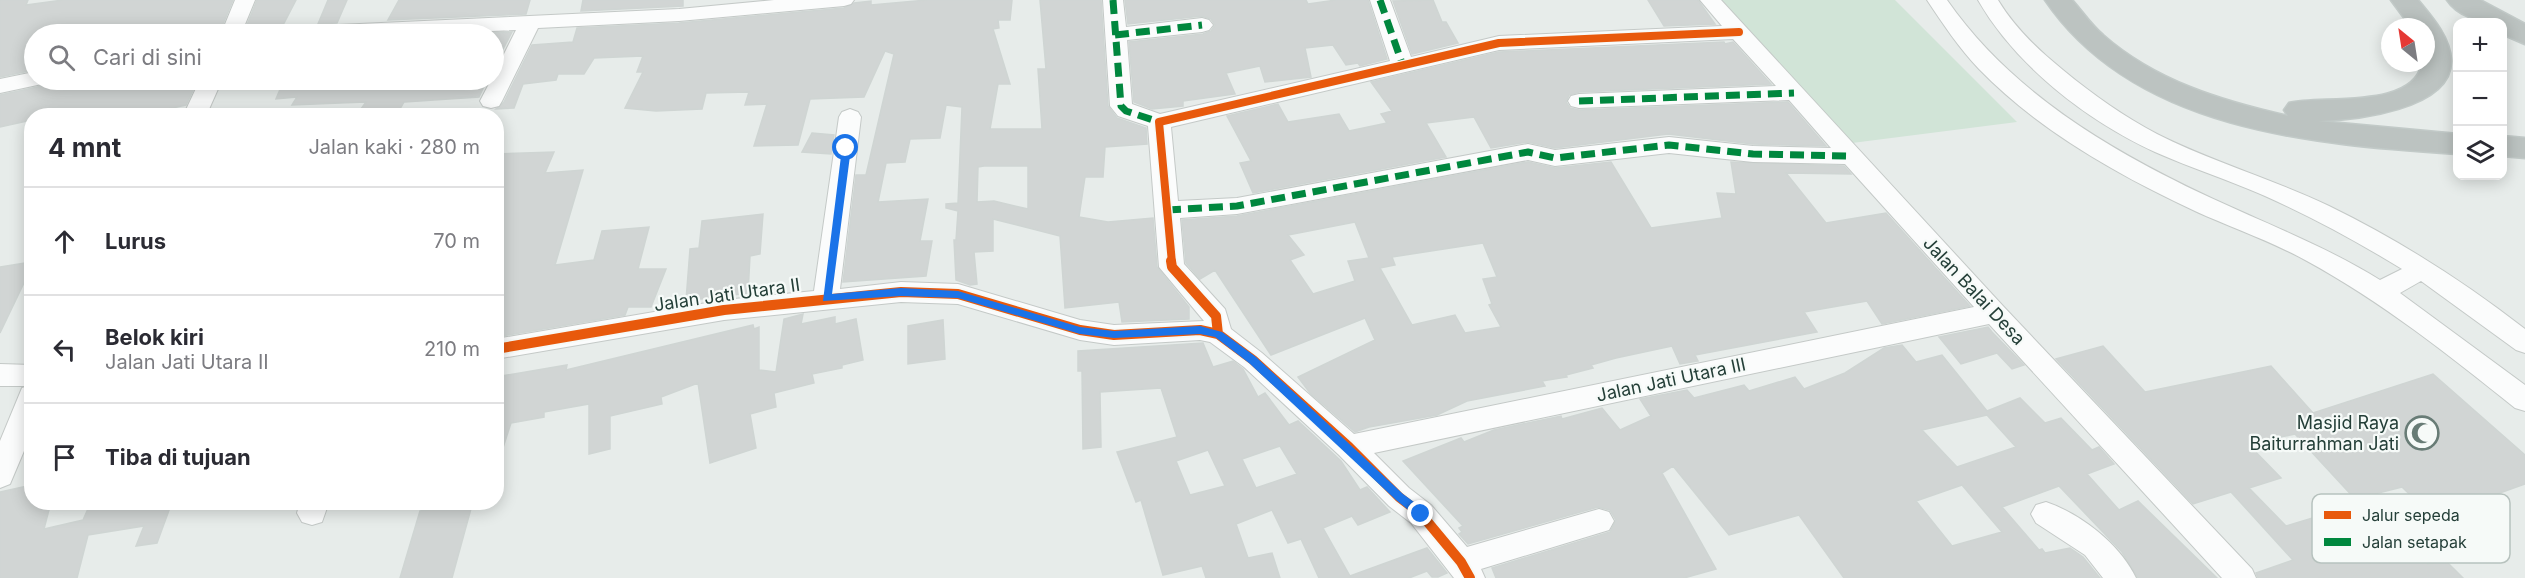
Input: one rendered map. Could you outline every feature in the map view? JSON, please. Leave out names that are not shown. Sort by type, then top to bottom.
[{"type":"highway","points":[[2058,0],[2079,29],[2106,52],[2152,81],[2202,102],[2301,128],[2367,137],[2453,144]]},
{"type":"highway","points":[[2084,0],[2116,37],[2160,66],[2235,96],[2305,110],[2361,109],[2391,101],[2419,87],[2429,80],[2432,72]]},
{"type":"highway","points":[[2404,0],[2418,18]]},
{"type":"highway","points":[[2460,0],[2525,34]]},
{"type":"highway","points":[[2481,0],[2525,23]]},
{"type":"highway","points":[[2504,0],[2525,11]]},
{"type":"highway","points":[[2507,146],[2525,148]]},
{"type":"street","points":[[235,24],[245,0]]},
{"type":"street","points":[[504,24],[679,15],[844,0]]},
{"type":"street","points":[[1113,0],[1121,106],[1126,111],[1159,122],[1499,43],[1739,32]]},
{"type":"street","points":[[1380,0],[1403,66]]},
{"type":"street","name":"Jalan Balai Desa","points":[[1710,0],[1994,313],[2241,578]]},
{"type":"street","points":[[1937,0],[1950,23],[1983,60],[2035,106],[2111,156],[2198,202],[2326,260],[2380,292],[2525,400]]},
{"type":"street","points":[[1988,0],[2001,24],[2029,54],[2089,104],[2162,146],[2289,197],[2424,268],[2471,300],[2525,343]]},
{"type":"street","points":[[504,75],[530,23]]},
{"type":"street","points":[[1115,35],[1202,26]]},
{"type":"street","points":[[0,86],[24,81]]},
{"type":"street","points":[[197,108],[206,90]]},
{"type":"street","points":[[491,101],[496,90]]},
{"type":"street","points":[[1579,100],[1794,93]]},
{"type":"street","points":[[826,298],[850,117]]},
{"type":"street","points":[[1159,122],[1172,267],[1216,316],[1218,334],[1253,360],[1421,514],[1466,570],[1599,521]]},
{"type":"street","points":[[1167,210],[1263,201],[1528,152],[1555,158],[1668,145],[1753,154],[1850,156]]},
{"type":"street","points":[[2380,292],[2424,268]]},
{"type":"street","name":"Jalan Jati Utara II","points":[[504,349],[724,310],[901,292],[958,294],[1080,330],[1114,335],[1200,330],[1218,334]]},
{"type":"street","name":"Jalan Jati Utara III","points":[[1349,447],[1994,313]]},
{"type":"street","points":[[0,375],[24,376]]},
{"type":"street","points":[[0,476],[24,416]]},
{"type":"street","points":[[2046,514],[2095,546],[2121,578]]},
{"type":"green space","points":[[1718,0],[1895,0],[2017,122],[1852,143]]},
{"type":"building","points":[[0,0],[28,0],[26,5],[63,0],[233,0],[223,24],[24,24],[24,72],[0,77]]},
{"type":"building","points":[[257,0],[296,0],[284,24],[247,24]]},
{"type":"building","points":[[328,0],[347,0],[337,23],[318,24]]},
{"type":"building","points":[[399,0],[530,0],[526,14],[388,20]]},
{"type":"building","points":[[583,0],[683,0],[683,6],[581,11]]},
{"type":"building","points":[[927,0],[1012,0],[1010,20],[998,20],[999,28],[993,29],[1010,84],[998,84],[990,129],[1042,129],[1038,69],[1046,69],[1040,0],[1101,0],[1108,106],[1117,118],[1146,128],[1147,144],[1105,147],[1103,177],[1085,177],[1079,217],[1108,222],[1153,218],[1157,267],[1189,307],[1189,319],[1122,322],[1119,302],[1065,308],[1060,236],[993,219],[993,251],[974,252],[977,284],[970,285],[956,280],[954,240],[956,240],[958,211],[946,208],[946,204],[958,203],[962,107],[946,105],[940,138],[910,139],[905,162],[886,163],[878,202],[928,199],[920,241],[932,241],[926,276],[843,282],[856,175],[866,175],[894,54],[885,51],[864,97],[810,99],[798,145],[754,146],[767,104],[745,105],[749,92],[706,93],[702,109],[656,111],[625,108],[643,72],[637,72],[643,56],[594,58],[584,74],[558,74],[556,80],[523,84],[514,108],[497,108],[504,102],[532,45],[573,42],[577,28],[679,23],[844,8],[854,3],[871,1],[871,5]],"holes":[[[1028,166],[1028,209],[994,201],[977,202],[978,167]]]},
{"type":"building","points":[[1125,0],[1306,0],[1308,4],[1336,0],[1368,0],[1387,59],[1360,66],[1358,63],[1346,65],[1333,45],[1305,48],[1311,77],[1265,82],[1260,66],[1226,73],[1235,94],[1183,101],[1183,106],[1152,109],[1134,102],[1129,42],[1203,34],[1211,31],[1215,25],[1211,19],[1202,16],[1128,24]]},
{"type":"building","points":[[1433,0],[1442,22],[1446,22],[1458,43],[1412,54],[1393,1]]},
{"type":"building","points":[[1648,0],[1698,0],[1715,24],[1664,26]]},
{"type":"building","points":[[504,32],[512,32],[504,47]]},
{"type":"building","points":[[1724,42],[1725,44],[1733,42],[1771,84],[1579,92],[1569,95],[1566,102],[1570,108],[1579,110],[1788,102],[1826,146],[1753,144],[1668,134],[1555,148],[1528,142],[1491,148],[1474,117],[1426,123],[1446,157],[1253,193],[1240,163],[1251,161],[1227,116],[1278,104],[1288,122],[1339,114],[1349,131],[1387,123],[1381,114],[1392,111],[1371,82],[1499,52]]},
{"type":"building","points":[[24,90],[193,90],[186,105],[172,108],[24,108],[24,122],[0,127],[0,95]]},
{"type":"building","points":[[280,90],[482,90],[479,97],[404,102],[401,108],[362,108],[366,102],[292,105],[297,97],[276,99]]},
{"type":"building","points":[[812,133],[834,135],[831,154],[802,152]]},
{"type":"building","points":[[554,152],[545,173],[583,170],[555,265],[594,260],[602,231],[649,227],[638,269],[666,269],[651,307],[628,307],[625,315],[504,336],[504,154]]},
{"type":"building","points":[[1528,162],[1555,168],[1611,162],[1651,228],[1722,218],[1717,193],[1736,194],[1731,162],[1844,166],[1851,174],[1786,173],[1826,223],[1886,213],[1970,306],[1882,324],[1867,301],[1804,312],[1817,332],[1695,355],[1698,361],[1680,364],[1672,346],[1616,358],[1591,365],[1593,368],[1566,375],[1567,377],[1542,381],[1545,386],[1467,401],[1437,415],[1369,427],[1355,432],[1310,393],[1298,377],[1375,340],[1365,318],[1271,355],[1215,270],[1200,279],[1186,263],[1182,220],[1237,216]],"holes":[[[1355,222],[1369,258],[1348,261],[1355,281],[1313,294],[1290,260],[1304,255],[1288,235]],[[1483,243],[1497,277],[1483,279],[1492,304],[1489,305],[1501,327],[1465,333],[1455,315],[1412,325],[1380,268],[1395,265],[1392,257]]]},
{"type":"building","points":[[763,214],[760,254],[750,256],[748,293],[686,301],[690,249],[699,248],[702,221]]},
{"type":"building","points":[[24,263],[24,283],[0,333],[0,267]]},
{"type":"building","points":[[803,314],[801,324],[835,317],[835,324],[856,319],[863,360],[842,365],[842,368],[812,374],[814,383],[774,393],[776,407],[750,414],[756,448],[710,463],[698,383],[661,397],[662,404],[610,416],[610,449],[589,454],[589,404],[544,412],[544,417],[511,423],[504,445],[504,376],[567,365],[566,370],[753,325],[754,329],[759,327],[759,370],[776,372],[784,319]]},
{"type":"building","points":[[943,320],[945,359],[908,364],[908,326]]},
{"type":"building","points":[[1988,327],[2024,365],[2012,369],[1997,353],[1961,364],[1939,337]]},
{"type":"building","points":[[1203,343],[1213,367],[1233,361],[1243,369],[1258,397],[1265,393],[1289,425],[1298,421],[1341,461],[1360,490],[1367,487],[1390,512],[1358,525],[1352,516],[1323,528],[1350,576],[1427,548],[1447,573],[1438,577],[1432,577],[1427,571],[1409,578],[1319,578],[1301,539],[1288,543],[1272,510],[1236,524],[1248,558],[1272,553],[1280,578],[1206,578],[1202,566],[1163,575],[1141,500],[1136,502],[1117,452],[1177,437],[1161,388],[1100,392],[1101,447],[1083,449],[1082,371],[1078,371],[1078,351]],"holes":[[[1280,446],[1297,474],[1256,488],[1242,459]],[[1208,450],[1225,486],[1190,495],[1176,461]]]},
{"type":"building","points":[[1902,345],[1916,362],[1942,355],[1987,411],[2020,398],[2045,423],[2061,418],[2092,450],[2099,447],[2114,464],[2087,474],[2119,510],[2138,501],[2217,578],[2138,578],[2122,552],[2059,486],[2002,507],[2039,550],[2042,549],[2045,553],[2070,548],[2083,557],[2100,578],[1844,578],[1799,515],[1729,535],[1673,466],[1662,473],[1716,569],[1684,578],[1496,578],[1492,568],[1610,532],[1616,520],[1610,510],[1598,507],[1468,544],[1459,534],[1462,532],[1459,528],[1463,526],[1403,461],[1461,438],[1464,442],[1494,430],[1561,416],[1562,419],[1602,408],[1620,430],[1651,416],[1640,399],[1687,390],[1694,398],[1744,385],[1749,391],[1795,377],[1804,389],[1845,373],[1884,348]],"holes":[[[1987,415],[2016,447],[1957,467],[1922,430]],[[1962,485],[2002,532],[1952,546],[1916,501]]]},
{"type":"building","points":[[2103,346],[2145,392],[2271,366],[2313,413],[2433,374],[2525,455],[2525,484],[2497,494],[2409,494],[2402,487],[2375,494],[2350,494],[2295,434],[2248,444],[2281,478],[2249,488],[2286,526],[2312,518],[2312,563],[2448,563],[2463,578],[2258,578],[2256,573],[2293,560],[2231,492],[2193,504],[2056,359]]},
{"type":"building","points":[[24,487],[24,510],[49,510],[44,529],[83,520],[87,510],[169,510],[157,543],[136,546],[144,526],[88,535],[77,578],[0,578],[0,492]]},
{"type":"building","points":[[471,510],[452,578],[400,578],[420,511]]},
{"type":"marked path","points":[[1113,0],[1121,106],[1126,111],[1159,122]]},
{"type":"marked path","points":[[1380,0],[1403,66],[1408,65]]},
{"type":"marked path","points":[[1115,35],[1202,25]]},
{"type":"marked path","points":[[1579,101],[1794,93]]},
{"type":"marked path","points":[[1167,210],[1237,206],[1528,152],[1555,158],[1669,145],[1753,154],[1850,156]]},
{"type":"cycle path","points":[[1218,334],[1216,316],[1172,267],[1159,122],[1499,43],[1739,32]]},
{"type":"cycle path","points":[[504,348],[724,310],[901,292],[958,294],[1080,330],[1114,335],[1200,330],[1218,334],[1253,360],[1349,447],[1399,497],[1421,514],[1461,562],[1470,578]]},
{"type":"place","name":"Masjid Raya Baiturrahman Jati","points":[[2422,433]]},
{"type":"route","points":[[846,148],[826,298],[901,292],[958,294],[1080,330],[1114,335],[1200,330],[1218,334],[1253,360],[1421,514]]}]
